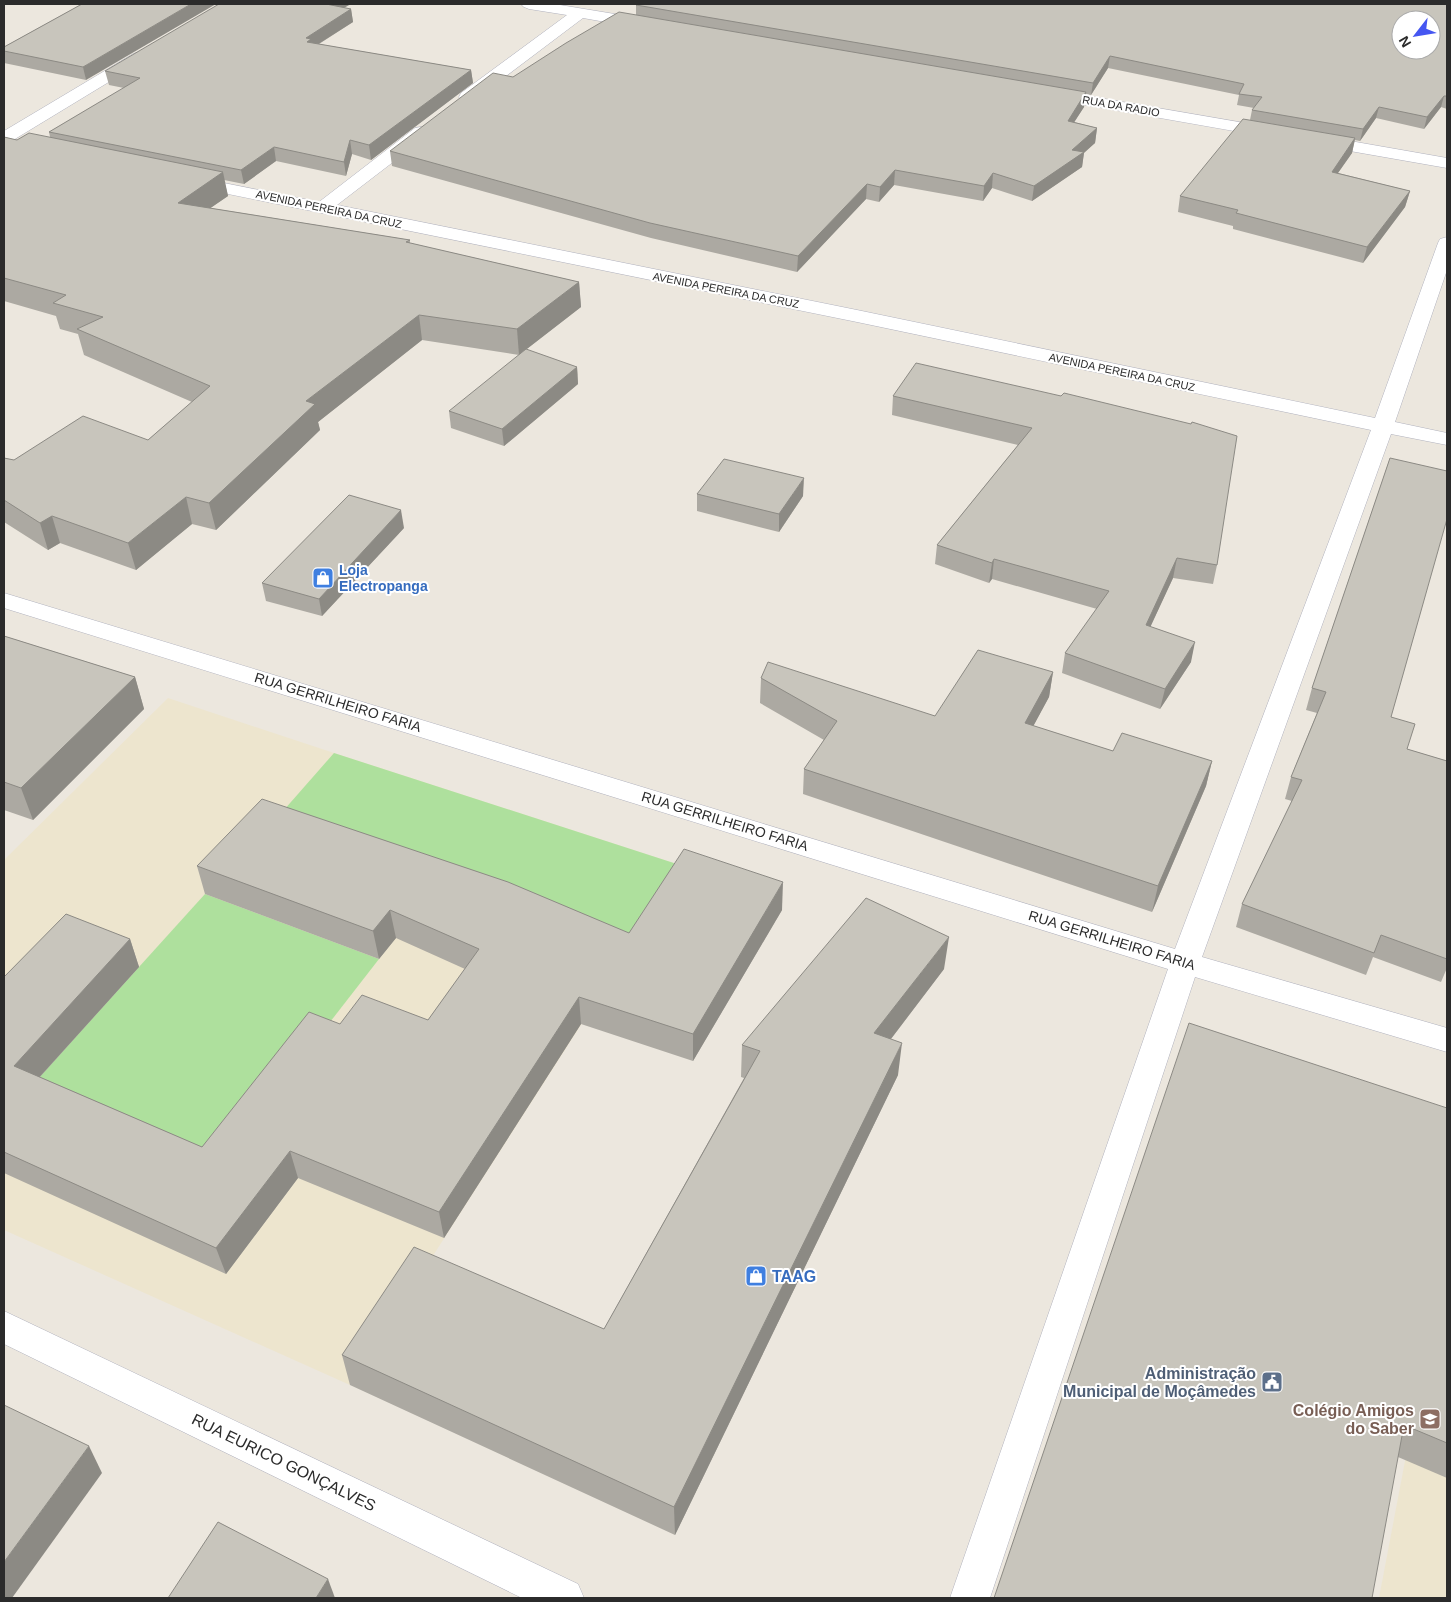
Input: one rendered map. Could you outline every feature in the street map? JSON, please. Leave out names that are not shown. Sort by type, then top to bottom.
[{"type":"street","points":[[529,4],[580,13],[655,19],[602,4]]},
{"type":"street","points":[[456,106],[580,13]]},
{"type":"street","points":[[4,138],[154,49]]},
{"type":"street","name":"RUA DA RADIO","points":[[1280,120],[1039,85],[1300,132],[1447,163]]},
{"type":"street","points":[[322,208],[432,124]]},
{"type":"street","name":"RUA DA RADIO","points":[[1300,132],[1447,148]]},
{"type":"street","points":[[4,143],[23,147]]},
{"type":"street","name":"AVENIDA PEREIRA DA CRUZ","points":[[168,176],[1447,439]]},
{"type":"street","points":[[970,1598],[1185,963],[1383,426],[1447,242]]},
{"type":"street","name":"RUA GERRILHEIRO FARIA","points":[[4,600],[1185,963],[1447,1040]]},
{"type":"street","name":"RUA EURICO GONÇALVES","points":[[4,1327],[564,1598]]},
{"type":"shaded area","points":[[168,698],[683,866],[350,1385],[4,1230],[4,860]]},
{"type":"shaded area","name":"Colégio Amigos do Saber","points":[[1447,1240],[1447,1598],[1379,1598]]},
{"type":"green space","points":[[334,753],[683,866],[631,950],[269,827]]},
{"type":"green space","points":[[205,894],[379,959],[212,1174],[25,1093]]},
{"type":"building","points":[[82,4],[191,4],[83,67],[4,51],[4,47]]},
{"type":"building","points":[[219,4],[326,4],[351,9],[306,38],[311,39],[307,42],[471,70],[369,145],[350,140],[344,162],[274,147],[241,170],[49,132],[140,78],[105,71]]},
{"type":"building","points":[[1447,4],[1447,96],[1444,96],[1427,117],[1379,107],[1363,129],[1252,110],[1262,97],[1239,94],[1244,84],[1110,56],[1093,83],[636,5]]},
{"type":"building","points":[[619,12],[1086,92],[1068,121],[1097,128],[1072,150],[1084,152],[1034,186],[993,173],[984,186],[895,170],[880,187],[867,184],[798,256],[650,223],[390,151],[493,73],[513,77]]},
{"type":"building","points":[[1243,119],[1355,138],[1332,172],[1410,191],[1367,247],[1236,213],[1238,210],[1180,196]]},
{"type":"building","points":[[29,133],[223,172],[178,203],[410,240],[406,242],[579,282],[517,329],[419,315],[306,401],[315,404],[209,503],[186,497],[128,543],[52,516],[40,523],[4,500],[4,458],[14,460],[83,416],[148,440],[210,386],[77,329],[103,317],[53,303],[66,295],[4,278],[4,137],[17,140]]},
{"type":"building","points":[[526,349],[577,367],[502,429],[449,411]]},
{"type":"building","points":[[916,363],[1061,396],[1064,393],[1191,424],[1192,422],[1237,436],[1217,565],[1177,558],[1146,625],[1195,642],[1165,689],[1065,653],[1109,591],[994,559],[992,563],[937,545],[1032,428],[893,396]]},
{"type":"building","points":[[1390,458],[1447,471],[1447,519],[1391,717],[1415,724],[1407,749],[1447,761],[1447,959],[1381,935],[1374,953],[1242,904],[1302,780],[1291,777],[1326,692],[1312,688]]},
{"type":"building","points":[[724,459],[804,478],[779,514],[697,494]]},
{"type":"building","points":[[349,495],[401,510],[319,599],[262,583]]},
{"type":"building","points":[[4,636],[135,677],[21,788],[4,782]]},
{"type":"building","points":[[978,650],[1053,672],[1025,723],[1113,751],[1122,733],[1212,761],[1158,886],[804,769],[837,721],[761,678],[768,662],[935,716]]},
{"type":"building","points":[[262,799],[508,882],[629,933],[684,849],[783,882],[693,1034],[579,997],[439,1212],[290,1151],[216,1248],[4,1152],[4,977],[66,914],[130,939],[14,1066],[202,1147],[309,1012],[340,1024],[362,995],[428,1020],[479,949],[390,910],[373,931],[197,866]]},
{"type":"building","points":[[866,898],[949,937],[874,1033],[902,1043],[674,1507],[342,1355],[414,1247],[604,1329],[760,1051],[742,1045]]},
{"type":"building","points":[[1189,1023],[1447,1108],[1447,1443],[1404,1425],[1372,1598],[994,1598]]},
{"type":"building","points":[[4,1405],[89,1446],[4,1562]]},
{"type":"building","points":[[218,1522],[328,1579],[316,1598],[168,1598]]},
{"type":"place","name":"Loja Electropanga","points":[[323,578]]},
{"type":"place","name":"TAAG","points":[[756,1276]]},
{"type":"place","name":"Administração Municipal de Moçâmedes","points":[[1272,1382]]},
{"type":"place","name":"Colégio Amigos do Saber","points":[[1430,1419]]}]
